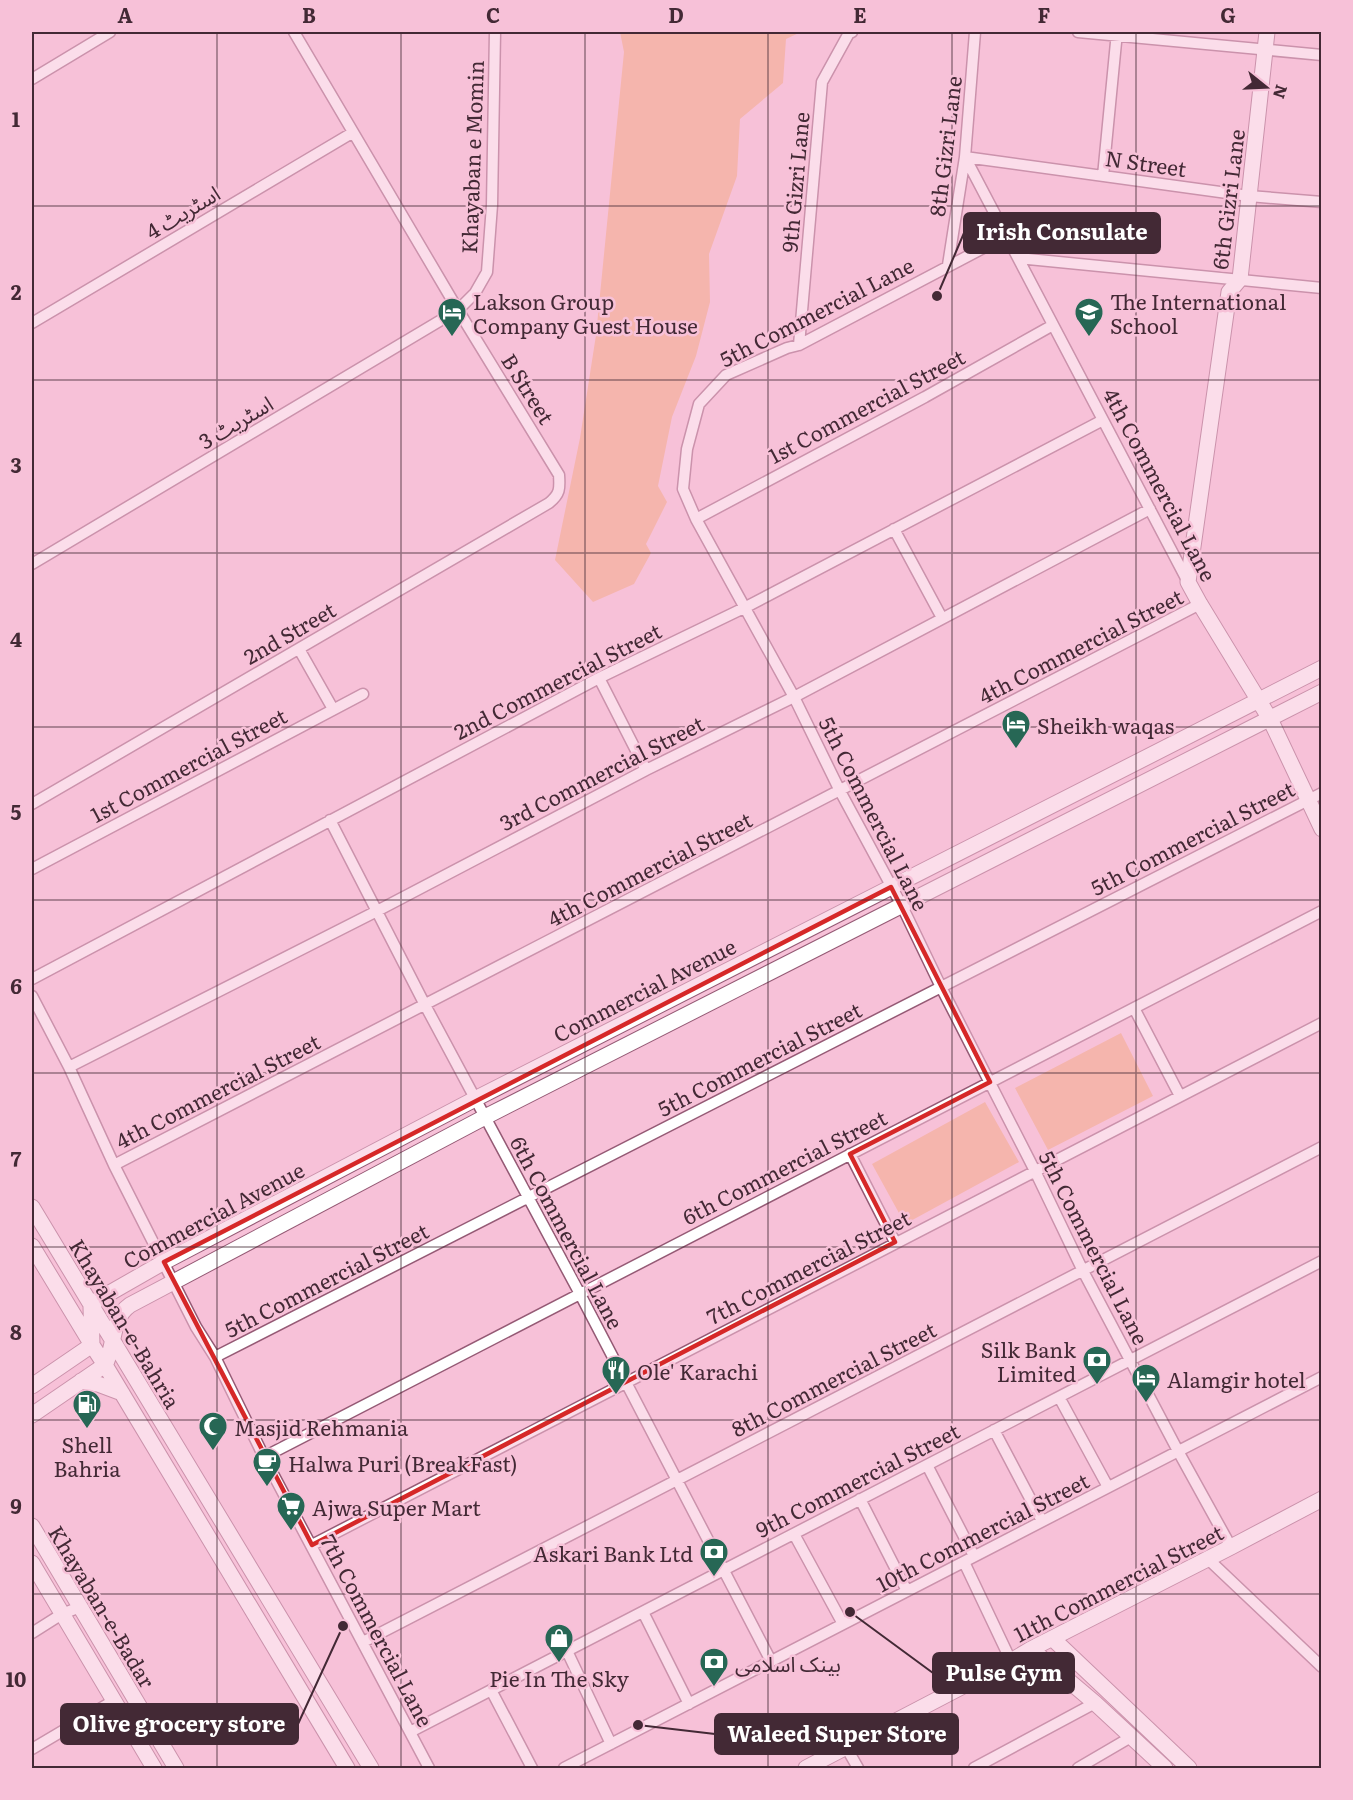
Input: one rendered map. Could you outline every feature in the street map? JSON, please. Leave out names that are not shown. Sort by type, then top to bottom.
[{"type":"main road","name":"6th Gizri Lane","points":[[1188,582],[1229,292],[1240,279],[1267,32]]},
{"type":"main road","name":"4th Commercial Lane","points":[[1188,582],[1315,797],[1322,829]]},
{"type":"main road","name":"Commercial Avenue","points":[[91,1307],[97,1300],[164,1262],[475,1099],[1322,668]]},
{"type":"main road","name":"Commercial Avenue","points":[[105,1365],[111,1352],[116,1325],[124,1310],[173,1282],[485,1117],[1322,692]]},
{"type":"main road","name":"Khayaban-e-Bahria","points":[[32,1207],[371,1768]]},
{"type":"main road","name":"Khayaban-e-Bahria","points":[[32,1246],[347,1768]]},
{"type":"main road","points":[[32,1386],[92,1345],[91,1307]]},
{"type":"main road","points":[[32,1415],[105,1365]]},
{"type":"main road","points":[[81,1381],[98,1384],[122,1393]]},
{"type":"main road","name":"11th Commercial Street","points":[[806,1768],[1011,1661],[1031,1648],[1208,1559],[1322,1498]]},
{"type":"main road","name":"Khayaban-e-Badar","points":[[32,1526],[176,1768]]},
{"type":"main road","name":"Khayaban-e-Badar","points":[[32,1563],[154,1768]]},
{"type":"main road","points":[[1052,1638],[1189,1768]]},
{"type":"main road","points":[[1031,1648],[1165,1768]]},
{"type":"street","points":[[32,79],[110,32]]},
{"type":"street","points":[[294,32],[352,133]]},
{"type":"street","name":"Khayaban e Momin","points":[[458,310],[476,293],[487,272],[492,205],[495,32]]},
{"type":"street","name":"9th Gizri Lane","points":[[799,345],[822,82],[849,33],[852,32]]},
{"type":"street","name":"8th Gizri Lane","points":[[948,265],[965,157],[975,32]]},
{"type":"street","points":[[1078,32],[1117,34],[1322,56]]},
{"type":"street","points":[[1103,176],[1117,34]]},
{"type":"street","name":"B Street","points":[[352,133],[559,475],[560,488]]},
{"type":"street","name":"اسٹریٹ 4","points":[[32,323],[352,133]]},
{"type":"street","name":"N Street","points":[[965,157],[1249,196],[1322,202]]},
{"type":"street","name":"4th Commercial Lane","points":[[965,157],[1188,582]]},
{"type":"street","name":"5th Commercial Lane","points":[[1006,236],[799,345],[726,375],[699,404],[687,449],[683,489],[696,519],[794,697],[840,791],[902,906],[1083,1271],[1231,1547]]},
{"type":"street","points":[[1018,258],[1322,288]]},
{"type":"street","name":"اسٹریٹ 3","points":[[32,564],[458,310]]},
{"type":"street","name":"1st Commercial Street","points":[[696,519],[925,397],[1053,325]]},
{"type":"street","name":"2nd Commercial Street","points":[[32,979],[599,678],[746,607],[1103,420]]},
{"type":"street","name":"2nd Street","points":[[32,804],[549,503],[556,497],[560,488]]},
{"type":"street","name":"3rd Commercial Street","points":[[69,1067],[646,770],[794,697],[1150,509]]},
{"type":"street","points":[[894,529],[942,618]]},
{"type":"street","name":"4th Commercial Street","points":[[114,1165],[1200,604]]},
{"type":"street","points":[[299,649],[333,710]]},
{"type":"street","points":[[599,678],[646,770]]},
{"type":"street","name":"1st Commercial Street","points":[[32,869],[363,694]]},
{"type":"street","name":"5th Commercial Street","points":[[215,1358],[1315,797]]},
{"type":"street","name":"6th Commercial Lane","points":[[330,820],[771,1661]]},
{"type":"street","name":"6th Commercial Street","points":[[264,1457],[1322,911]]},
{"type":"street","name":"7th Commercial Lane","points":[[32,996],[196,1327],[215,1358],[264,1457],[429,1768]]},
{"type":"street","points":[[1134,1008],[1180,1096]]},
{"type":"street","name":"7th Commercial Street","points":[[312,1545],[1322,1023]]},
{"type":"street","name":"8th Commercial Street","points":[[363,1642],[1322,1147]]},
{"type":"street","points":[[850,1154],[895,1242]]},
{"type":"street","name":"9th Commercial Street","points":[[410,1732],[1322,1261]]},
{"type":"street","name":"10th Commercial Street","points":[[564,1768],[1322,1377]]},
{"type":"street","points":[[1059,1397],[1108,1487]]},
{"type":"street","points":[[994,1430],[1042,1521]]},
{"type":"street","points":[[927,1465],[974,1556]]},
{"type":"street","points":[[861,1499],[907,1591]]},
{"type":"street","points":[[794,1534],[843,1624]]},
{"type":"street","points":[[1208,1559],[1322,1667]]},
{"type":"street","points":[[964,1562],[1011,1661]]},
{"type":"street","points":[[32,1633],[62,1614],[80,1607]]},
{"type":"street","points":[[643,1612],[689,1704]]},
{"type":"street","points":[[567,1651],[611,1744]]},
{"type":"street","points":[[491,1690],[532,1768]]},
{"type":"street","points":[[32,1749],[113,1701]]},
{"type":"street","points":[[974,1768],[1095,1703]]},
{"type":"street","points":[[1077,1768],[1131,1737]]},
{"type":"street","points":[[846,1747],[858,1768]]},
{"type":"highlighted area","points":[[891,887],[990,1082],[850,1154],[895,1242],[312,1545],[164,1262]]},
{"type":"shaded area","points":[[620,32],[801,32],[786,39],[783,83],[740,119],[737,176],[709,254],[710,302],[696,356],[672,417],[658,486],[667,502],[646,544],[651,553],[634,584],[593,602],[555,560],[580,438],[596,335],[624,52]]},
{"type":"shaded area","points":[[1121,1033],[1153,1096],[1048,1150],[1015,1088]]},
{"type":"shaded area","points":[[985,1102],[1019,1162],[905,1224],[872,1164]]},
{"type":"place","name":"Irish Consulate","points":[[937,296]]},
{"type":"place","name":"Lakson Group Company Guest House","points":[[452,338]]},
{"type":"place","name":"The International School","points":[[1089,338]]},
{"type":"place","name":"Sheikh waqas","points":[[1016,750]]},
{"type":"place","name":"Silk Bank Limited","points":[[1097,1386]]},
{"type":"place","name":"Ole' Karachi","points":[[616,1396]]},
{"type":"place","name":"Alamgir hotel","points":[[1146,1404]]},
{"type":"place","name":"Shell Bahria","points":[[87,1430]]},
{"type":"place","name":"Masjid Rehmania","points":[[213,1452]]},
{"type":"place","name":"Halwa Puri (BreakFast)","points":[[267,1488]]},
{"type":"place","name":"Ajwa Super Mart","points":[[291,1532]]},
{"type":"place","name":"Askari Bank Ltd","points":[[714,1578]]},
{"type":"place","name":"Pulse Gym","points":[[850,1612]]},
{"type":"place","name":"Olive grocery store","points":[[343,1626]]},
{"type":"place","name":"Pie In The Sky","points":[[559,1664]]},
{"type":"place","name":"بینک اسلامی","points":[[714,1688]]},
{"type":"place","name":"Waleed Super Store","points":[[638,1725]]}]
